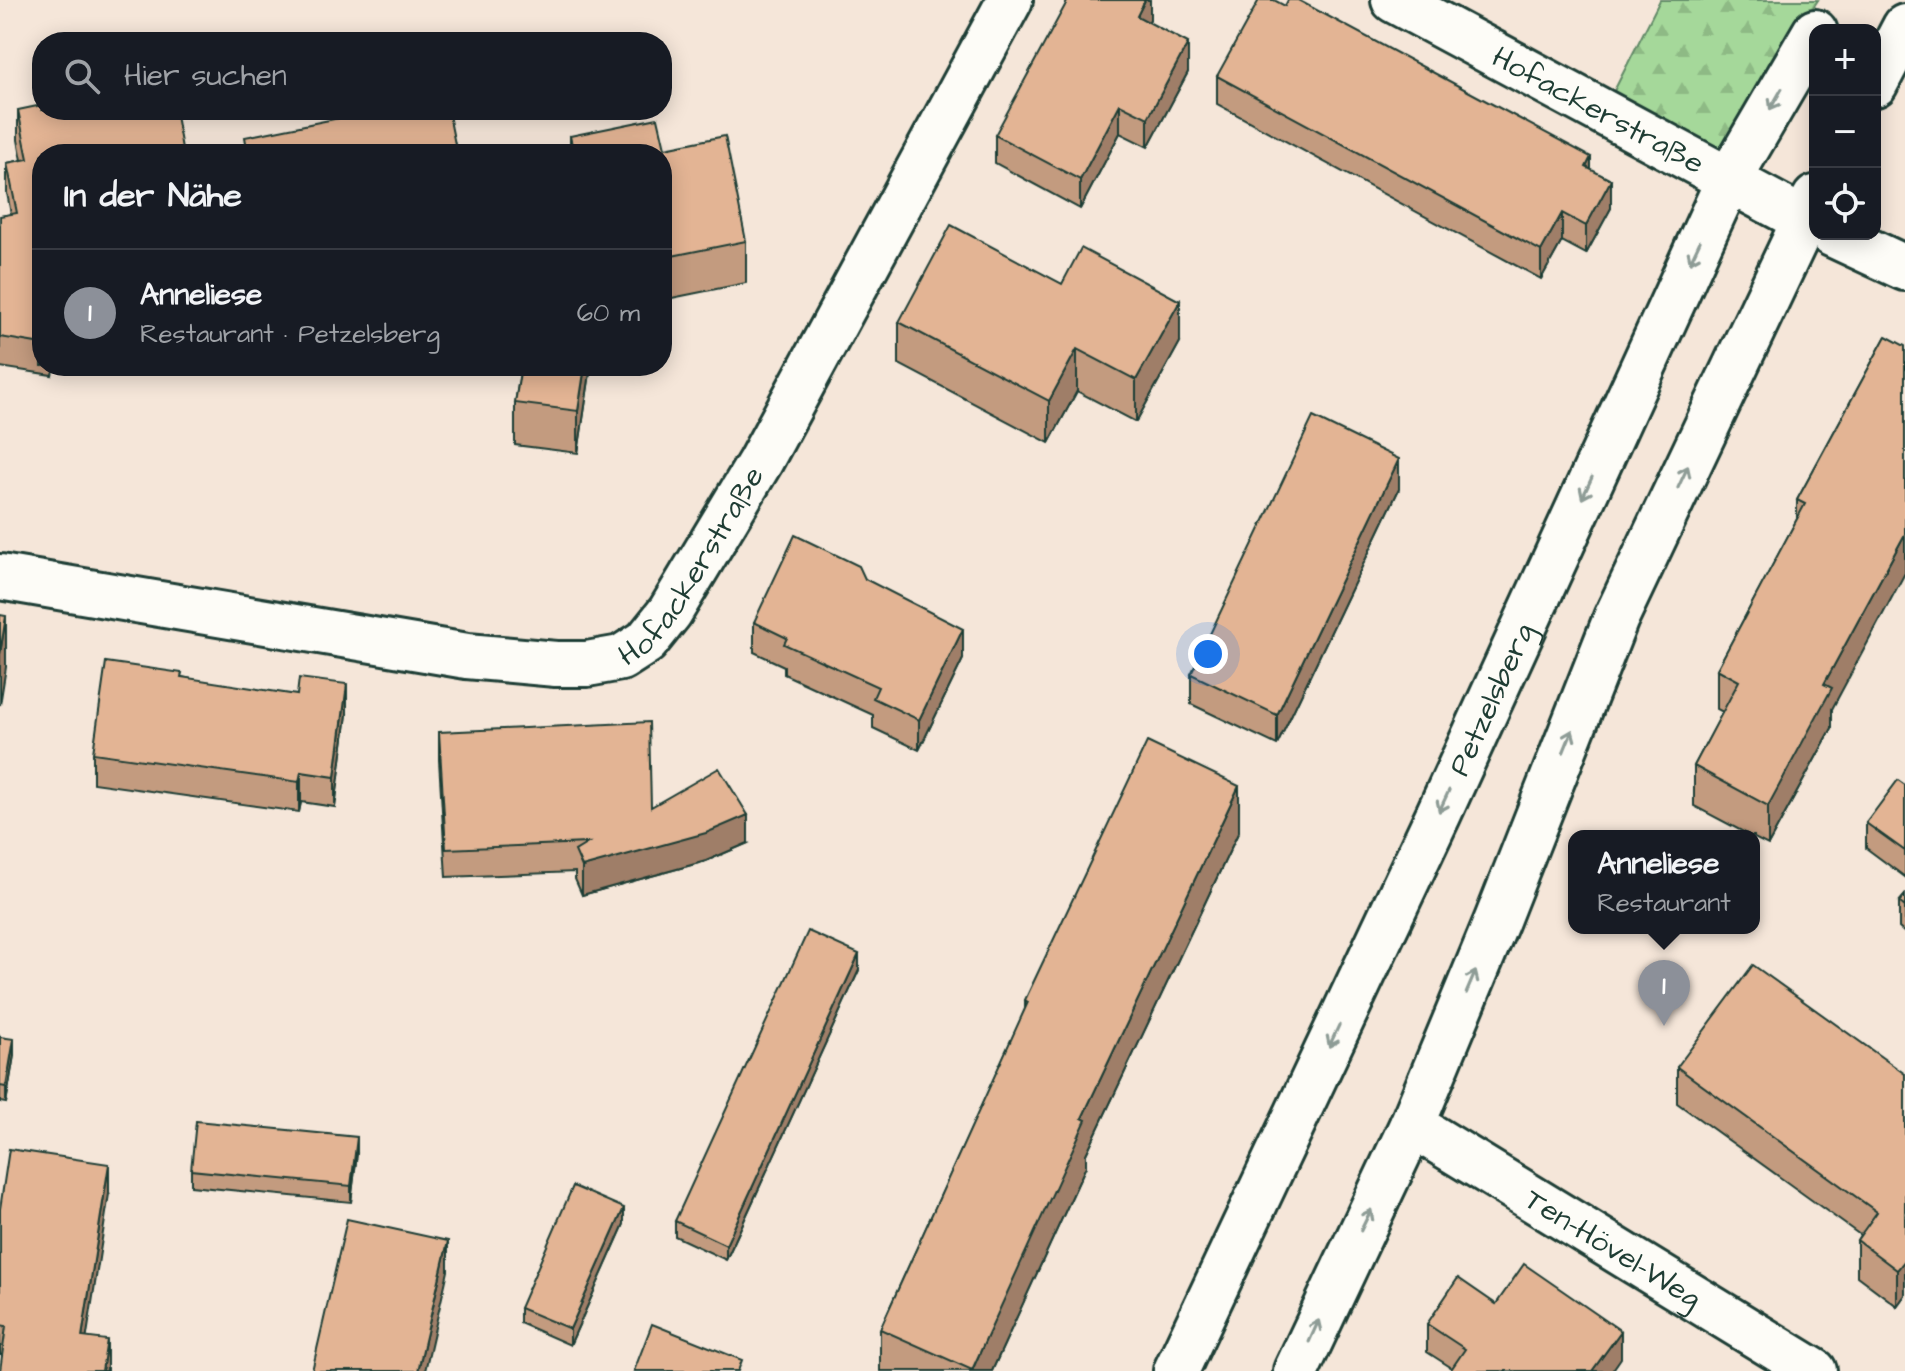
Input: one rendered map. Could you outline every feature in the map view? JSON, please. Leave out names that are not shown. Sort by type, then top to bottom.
[{"type":"main road","name":"Hofackerstraße","points":[[0,577],[467,656],[556,664],[587,664],[621,658],[646,642],[670,612],[760,462],[1010,0]]},
{"type":"main road","name":"Hofackerstraße","points":[[1394,0],[1728,181],[1809,216]]},
{"type":"main road","name":"Petzelsberg","points":[[1820,24],[1834,0]]},
{"type":"main road","points":[[1881,73],[1905,27]]},
{"type":"main road","name":"Petzelsberg","points":[[1176,1371],[1432,828],[1728,181],[1809,43]]},
{"type":"main road","points":[[1296,1371],[1412,1125],[1616,618],[1809,233]]},
{"type":"main road","name":"Hofackerstraße","points":[[1854,240],[1905,268]]},
{"type":"main road","name":"Ten-Hövel-Weg","points":[[1412,1125],[1814,1371]]},
{"type":"green space","points":[[1660,0],[1818,0],[1714,158],[1613,93]]},
{"type":"building","points":[[1068,0],[1145,0],[1137,16],[1188,43],[1148,118],[1120,104],[1080,180],[995,135]]},
{"type":"building","points":[[1259,0],[1274,0],[1285,6],[1288,0],[1298,0],[1591,157],[1586,167],[1611,180],[1586,226],[1562,213],[1541,251],[1217,76]]},
{"type":"building","points":[[32,107],[32,120],[177,120],[181,144],[32,144],[32,342],[0,337],[0,216],[17,213],[7,163],[28,159],[18,110]]},
{"type":"building","points":[[329,120],[450,120],[455,144],[246,144],[245,137]]},
{"type":"building","points":[[658,120],[664,144],[572,144],[570,136]]},
{"type":"building","points":[[725,136],[746,241],[672,256],[672,147]]},
{"type":"building","points":[[951,225],[1062,284],[1081,248],[1180,301],[1136,380],[1077,349],[1049,401],[899,322]]},
{"type":"building","points":[[1886,336],[1905,346],[1905,534],[1824,684],[1832,688],[1768,806],[1694,766],[1739,681],[1717,669],[1805,504],[1797,500]]},
{"type":"building","points":[[519,376],[583,376],[578,411],[515,403]]},
{"type":"building","points":[[1313,417],[1399,459],[1277,715],[1191,674]]},
{"type":"building","points":[[795,535],[859,566],[865,579],[963,629],[919,720],[873,698],[878,687],[784,644],[787,638],[754,622]]},
{"type":"building","points":[[0,615],[6,616],[0,654]]},
{"type":"building","points":[[106,662],[297,695],[299,678],[347,684],[335,777],[301,772],[299,782],[93,753]]},
{"type":"building","points":[[649,722],[651,807],[719,768],[748,815],[706,833],[582,867],[575,851],[588,843],[446,849],[439,732]]},
{"type":"building","points":[[1147,742],[1239,786],[1082,1118],[1086,1120],[972,1370],[880,1329],[1028,1002],[1025,1000]]},
{"type":"building","points":[[1898,780],[1905,785],[1905,851],[1866,823]]},
{"type":"building","points":[[808,931],[859,954],[726,1245],[675,1221]]},
{"type":"building","points":[[1753,965],[1905,1074],[1905,1260],[1897,1270],[1857,1240],[1877,1212],[1677,1067]]},
{"type":"building","points":[[0,1037],[14,1039],[6,1087],[0,1086]]},
{"type":"building","points":[[196,1121],[357,1137],[351,1186],[191,1170]]},
{"type":"building","points":[[9,1149],[109,1164],[82,1337],[107,1340],[102,1371],[0,1371],[6,1326],[0,1325],[0,1209]]},
{"type":"building","points":[[573,1186],[624,1208],[570,1329],[520,1308]]},
{"type":"building","points":[[347,1219],[448,1241],[418,1371],[312,1371]]},
{"type":"building","points":[[1524,1264],[1621,1331],[1592,1371],[1450,1371],[1465,1349],[1427,1324],[1458,1278],[1496,1304]]},
{"type":"building","points":[[652,1324],[742,1360],[738,1371],[634,1371]]},
{"type":"place","name":"Anneliese","points":[[1664,1026]]}]
